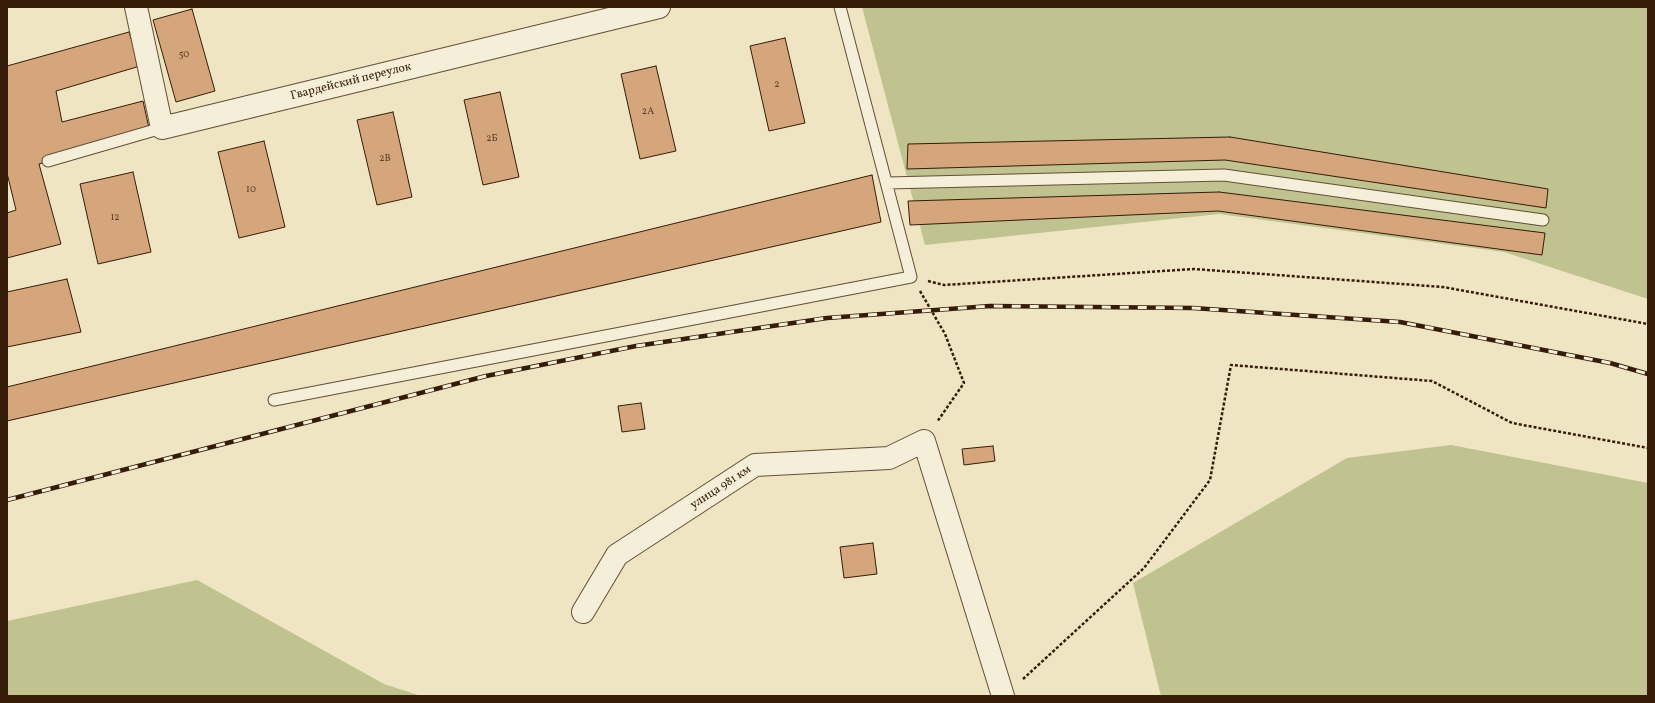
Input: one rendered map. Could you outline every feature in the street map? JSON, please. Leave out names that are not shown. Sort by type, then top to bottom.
[{"type":"street","points":[[136,7],[162,128]]},
{"type":"street","name":"Гвардейский переулок","points":[[162,128],[659,7]]},
{"type":"street","points":[[924,441],[1003,696]]},
{"type":"street","name":"улица 981 км","points":[[583,612],[618,555],[755,465],[889,458],[924,441]]},
{"type":"lane","points":[[274,400],[911,277],[888,183],[840,7]]},
{"type":"lane","points":[[48,161],[162,128]]},
{"type":"lane","points":[[888,183],[1224,175],[1543,220]]},
{"type":"path","points":[[911,277],[944,285],[1194,269],[1443,287],[1648,324]]},
{"type":"path","points":[[911,277],[945,334],[964,383],[924,441]]},
{"type":"path","points":[[1022,680],[1144,568],[1210,480],[1231,365],[1432,381],[1512,423],[1648,448]]},
{"type":"green space","points":[[862,7],[1648,7],[1648,299],[1504,252],[1219,214],[925,245]]},
{"type":"green space","points":[[1451,445],[1648,483],[1648,696],[1161,696],[1133,583],[1347,458]]},
{"type":"green space","points":[[197,580],[384,684],[421,696],[7,696],[7,621]]},
{"type":"building","points":[[192,9],[215,91],[176,102],[153,20]]},
{"type":"building","points":[[129,32],[140,66],[56,91],[62,122],[143,101],[150,133],[39,164],[61,244],[7,258],[7,213],[16,210],[7,173],[7,66]]},
{"type":"building","points":[[785,38],[805,123],[769,131],[750,46]]},
{"type":"building","points":[[656,66],[676,151],[640,159],[621,74]]},
{"type":"building","points":[[500,92],[519,177],[483,185],[464,100]]},
{"type":"building","points":[[393,112],[412,197],[377,205],[357,120]]},
{"type":"building","points":[[1230,137],[1548,189],[1546,208],[1225,160],[907,169],[908,144]]},
{"type":"building","points":[[264,141],[285,227],[239,238],[218,152]]},
{"type":"building","points":[[133,172],[151,252],[98,264],[80,184]]},
{"type":"building","points":[[872,175],[881,222],[7,421],[7,387]]},
{"type":"building","points":[[1219,192],[1545,233],[1542,255],[1218,211],[910,225],[908,201]]},
{"type":"building","points":[[67,279],[81,332],[7,347],[7,292]]},
{"type":"building","points":[[641,403],[645,429],[622,432],[618,406]]},
{"type":"building","points":[[993,446],[995,461],[964,465],[962,449]]},
{"type":"building","points":[[873,543],[877,574],[844,578],[840,547]]},
{"type":"railway","points":[[7,500],[486,376],[636,346],[827,318],[990,306],[1193,308],[1400,322],[1610,363],[1648,374]]}]
